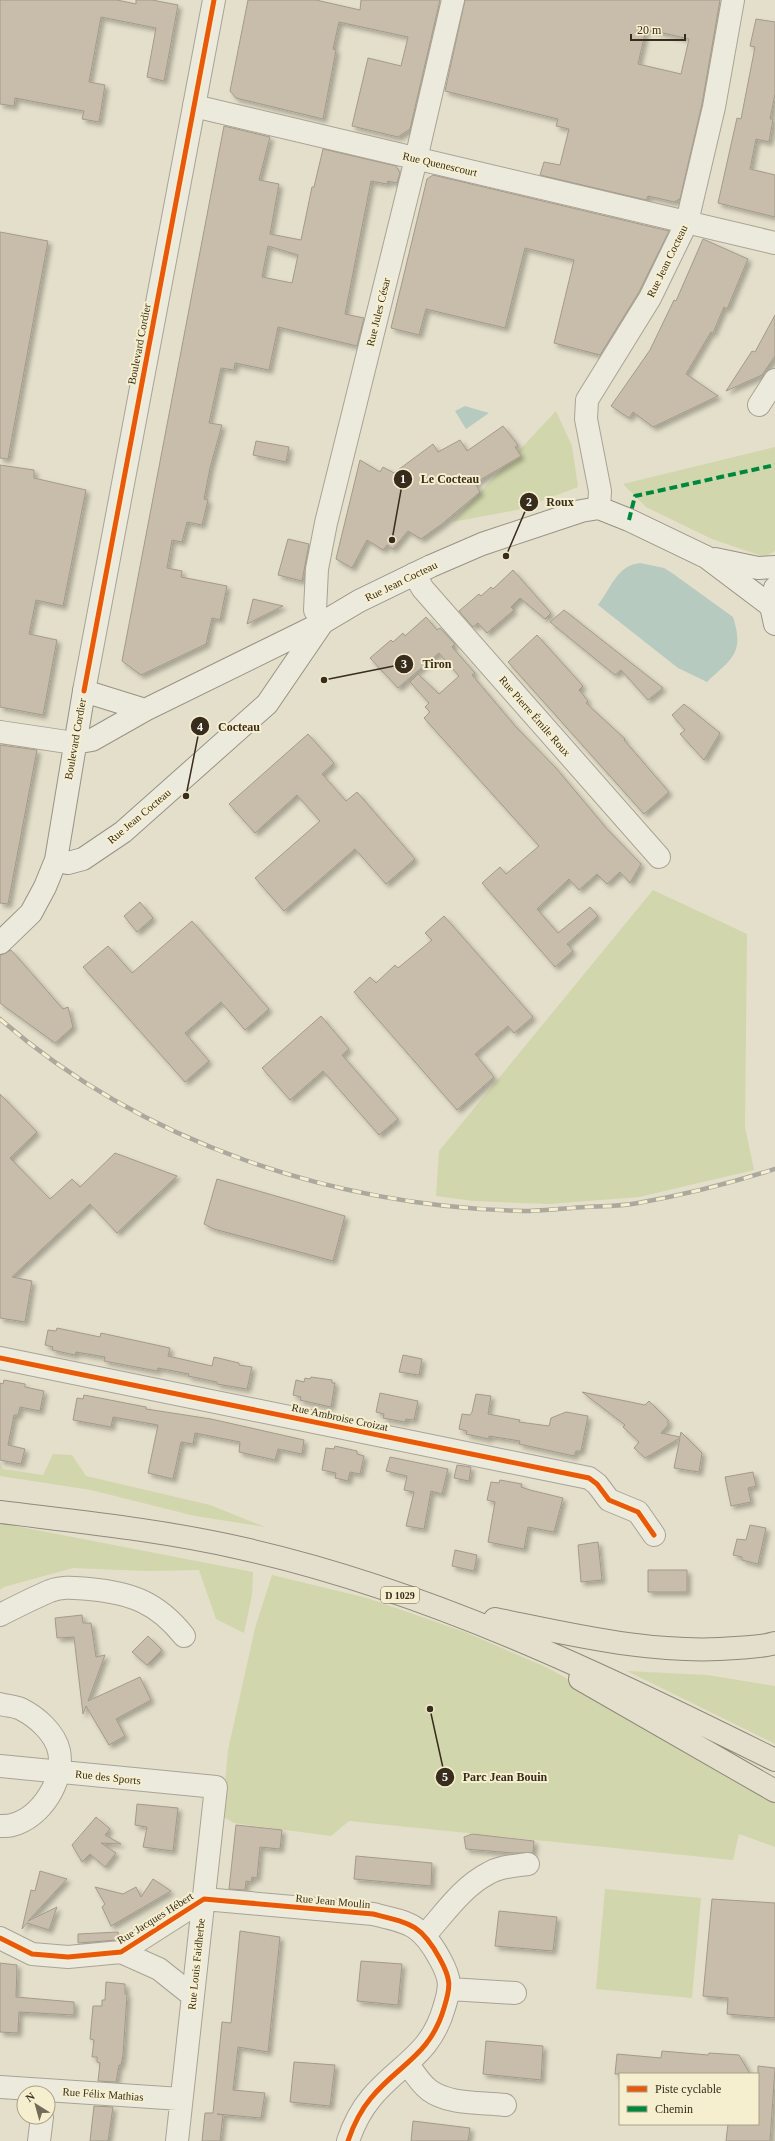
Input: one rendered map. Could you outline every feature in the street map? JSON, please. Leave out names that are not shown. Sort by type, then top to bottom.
[{"type":"main road","name":"D 1029","points":[[0,1512],[159,1532],[240,1548],[309,1566],[436,1608],[502,1632],[652,1699],[775,1760]]},
{"type":"main road","points":[[436,1608],[586,1637],[679,1650],[740,1648],[775,1643]]},
{"type":"main road","points":[[502,1632],[614,1700],[775,1790]]},
{"type":"main road","points":[[740,1648],[775,1654]]},
{"type":"street","name":"Boulevard Cordier","points":[[0,943],[31,913],[45,887],[56,860],[74,743],[214,0]]},
{"type":"street","name":"Rue Jules César","points":[[322,623],[315,610],[317,569],[326,523],[416,159],[453,0]]},
{"type":"street","name":"Rue Jean Cocteau","points":[[0,732],[74,743],[92,740],[146,710],[322,623],[360,601],[414,574],[482,544],[581,511],[599,508],[600,491],[586,420],[587,400],[650,298],[687,222],[712,115],[733,0]]},
{"type":"street","name":"Rue Quenescourt","points":[[194,106],[775,243]]},
{"type":"street","points":[[759,405],[775,380]]},
{"type":"street","points":[[599,508],[629,520],[706,557],[774,606]]},
{"type":"street","points":[[706,557],[758,568],[775,568]]},
{"type":"street","name":"Rue Pierre Émile Roux","points":[[414,574],[423,589],[659,856]]},
{"type":"street","name":"Rue Jean Cocteau","points":[[56,860],[68,863],[82,859],[123,832],[147,811],[267,704],[322,623]]},
{"type":"street","points":[[84,691],[146,710]]},
{"type":"street","name":"Rue Ambroise Croizat","points":[[0,1358],[588,1478],[597,1484],[609,1500],[638,1512],[654,1535]]},
{"type":"street","points":[[0,1615],[50,1591],[67,1587],[106,1591],[140,1599],[170,1618],[184,1636]]},
{"type":"street","points":[[0,1704],[20,1708],[41,1722],[51,1735],[59,1751],[59,1772],[52,1790],[43,1806],[12,1825],[0,1826]]},
{"type":"street","name":"Rue des Sports","points":[[0,1766],[216,1787]]},
{"type":"street","name":"Rue Louis Faidherbe","points":[[177,2141],[216,1787]]},
{"type":"street","points":[[348,2141],[359,2116],[371,2098],[426,2046],[441,2019],[450,1989],[448,1974],[425,1935],[477,1881],[489,1873],[505,1867],[528,1864]]},
{"type":"street","name":"Rue Jean Moulin","points":[[204,1899],[373,1914],[400,1921],[425,1935]]},
{"type":"street","name":"Rue Jacques Hébert","points":[[0,1938],[32,1954],[68,1957],[121,1952],[204,1899]]},
{"type":"street","name":"Rue Jacques Hébert","points":[[121,1952],[159,1969],[193,1996]]},
{"type":"street","points":[[450,1989],[515,1992]]},
{"type":"street","points":[[408,2064],[418,2079],[430,2091],[448,2099],[505,2105]]},
{"type":"street","name":"Rue Félix Mathias","points":[[0,2087],[16,2089]]},
{"type":"street","name":"Rue Félix Mathias","points":[[56,2093],[181,2099]]},
{"type":"street","points":[[39,2141],[41,2125]]},
{"type":"green space","points":[[556,411],[572,446],[578,487],[517,510],[452,522]]},
{"type":"green space","points":[[775,447],[775,551],[765,557],[712,539],[646,507],[623,484]]},
{"type":"green space","points":[[653,890],[747,934],[745,1127],[754,1170],[639,1197],[549,1204],[473,1201],[436,1196],[439,1151]]},
{"type":"green space","points":[[53,1454],[72,1455],[86,1476],[210,1505],[265,1527],[195,1516],[91,1490],[0,1476],[0,1462],[3,1469],[43,1475]]},
{"type":"green space","points":[[0,1523],[253,1572],[252,1595],[244,1633],[216,1619],[199,1570],[146,1571],[73,1568],[4,1587],[0,1590]]},
{"type":"green space","points":[[272,1575],[367,1598],[465,1632],[548,1668],[775,1795],[775,1847],[739,1834],[733,1860],[349,1821],[331,1836],[234,1823],[222,1816],[228,1750],[255,1628]]},
{"type":"green space","points":[[627,1671],[707,1675],[775,1686],[775,1744]]},
{"type":"green space","points":[[605,1889],[701,1898],[692,1998],[596,1989]]},
{"type":"shaded area","points":[[465,406],[489,413],[466,429],[455,411]]},
{"type":"shaded area","points":[[640,563],[664,568],[733,617],[737,640],[734,655],[707,682],[678,668],[598,605],[615,579],[625,568]]},
{"type":"building","points":[[0,0],[117,0],[136,4],[136,0],[152,0],[178,5],[164,81],[147,77],[156,28],[101,17],[89,82],[105,85],[99,122],[82,119],[84,111],[15,98],[14,106],[0,104]]},
{"type":"building","points":[[248,0],[316,0],[360,10],[361,0],[440,0],[410,129],[398,137],[352,126],[368,58],[401,66],[408,37],[339,22],[333,49],[336,50],[323,119],[236,98],[230,91]]},
{"type":"building","points":[[465,0],[720,0],[702,104],[680,199],[674,202],[648,196],[646,200],[540,175],[544,162],[560,165],[569,129],[556,126],[558,119],[445,91]],"holes":[[[646,29],[689,39],[681,74],[638,64]]]},
{"type":"building","points":[[756,19],[775,22],[775,94],[770,119],[773,119],[769,142],[756,139],[750,169],[775,175],[775,217],[718,203],[737,118],[741,119],[755,47],[750,46]]},
{"type":"building","points":[[224,126],[270,137],[259,180],[279,184],[270,234],[301,240],[312,187],[314,187],[323,149],[396,166],[400,173],[397,183],[388,181],[387,184],[371,181],[345,314],[364,318],[357,346],[278,327],[269,370],[235,363],[234,370],[221,368],[209,423],[222,425],[210,468],[204,499],[208,500],[202,525],[187,522],[182,542],[172,540],[167,568],[182,571],[181,577],[227,586],[220,620],[212,618],[206,644],[141,675],[122,661]],"holes":[[[268,246],[298,255],[292,283],[262,277]]]},
{"type":"building","points":[[433,175],[669,231],[639,292],[600,355],[554,343],[574,260],[525,248],[505,328],[426,309],[419,335],[391,328],[427,179]]},
{"type":"building","points":[[0,232],[48,241],[8,459],[0,458]]},
{"type":"building","points":[[703,239],[748,259],[727,309],[724,307],[713,333],[711,332],[686,374],[718,396],[653,427],[633,412],[629,418],[611,406],[650,350],[674,300],[676,301]]},
{"type":"building","points":[[775,315],[775,356],[762,375],[726,391],[752,351],[755,352]]},
{"type":"building","points":[[503,426],[518,445],[515,447],[521,456],[475,483],[480,492],[442,524],[421,539],[408,531],[393,549],[387,545],[383,550],[367,540],[352,568],[336,559],[360,460],[380,472],[383,467],[394,473],[433,444],[438,452],[460,440],[467,451]]},
{"type":"building","points":[[256,441],[289,447],[286,462],[253,455]]},
{"type":"building","points":[[0,465],[34,470],[34,478],[86,490],[63,606],[36,600],[29,634],[57,640],[43,715],[0,707]]},
{"type":"building","points":[[288,539],[309,544],[302,581],[278,575]]},
{"type":"building","points":[[513,570],[551,613],[545,619],[520,598],[511,607],[514,610],[487,633],[478,623],[473,627],[459,611],[479,594],[481,596],[491,587],[493,589]]},
{"type":"building","points":[[253,599],[283,606],[247,624]]},
{"type":"building","points":[[564,610],[663,688],[648,700],[621,670],[615,675],[550,622]]},
{"type":"building","points":[[426,617],[437,630],[440,628],[455,644],[452,647],[475,673],[472,675],[516,727],[555,767],[607,829],[641,864],[630,883],[620,872],[607,884],[597,874],[579,890],[569,879],[537,909],[558,933],[590,907],[598,916],[567,944],[573,951],[555,967],[482,883],[500,867],[506,874],[539,846],[424,718],[430,712],[425,707],[429,703],[410,682],[418,674],[439,694],[459,676],[439,653],[398,688],[370,658],[391,640],[393,642],[403,633],[405,636]]},
{"type":"building","points":[[537,635],[583,686],[579,690],[588,701],[586,703],[625,739],[624,740],[669,792],[644,814],[508,662]]},
{"type":"building","points":[[684,704],[720,733],[704,760],[680,734],[685,730],[672,715]]},
{"type":"building","points":[[308,734],[334,763],[322,774],[346,801],[357,792],[415,859],[386,884],[355,849],[284,911],[255,878],[320,821],[297,795],[255,833],[229,804]]},
{"type":"building","points":[[0,745],[37,750],[8,904],[0,903]]},
{"type":"building","points":[[140,902],[153,918],[137,932],[124,916]]},
{"type":"building","points":[[444,916],[533,1017],[514,1033],[508,1026],[475,1054],[494,1077],[457,1110],[354,992],[370,977],[376,983],[395,965],[398,968],[432,940],[425,933]]},
{"type":"building","points":[[192,921],[269,1009],[245,1030],[221,1002],[185,1033],[209,1061],[185,1082],[83,967],[108,946],[132,973]]},
{"type":"building","points":[[11,950],[63,1009],[68,1007],[73,1027],[55,1043],[0,1003],[0,955]]},
{"type":"building","points":[[321,1016],[349,1049],[342,1055],[398,1119],[379,1135],[323,1071],[290,1100],[262,1068]]},
{"type":"building","points":[[0,1094],[37,1132],[10,1158],[50,1199],[72,1179],[80,1187],[115,1153],[177,1176],[117,1233],[90,1204],[12,1277],[32,1281],[25,1322],[0,1318]]},
{"type":"building","points":[[217,1179],[345,1216],[333,1261],[214,1229],[204,1224]]},
{"type":"building","points":[[57,1328],[100,1337],[101,1333],[170,1348],[168,1356],[212,1366],[214,1357],[239,1363],[239,1365],[252,1367],[247,1389],[217,1384],[217,1382],[188,1376],[189,1374],[158,1368],[157,1371],[104,1361],[105,1357],[76,1352],[75,1355],[52,1350],[53,1347],[45,1345],[48,1330],[56,1331]]},
{"type":"building","points":[[403,1355],[422,1359],[419,1375],[399,1372]]},
{"type":"building","points":[[311,1377],[332,1380],[332,1383],[335,1383],[331,1407],[300,1400],[301,1397],[293,1395],[296,1380],[304,1382],[305,1378],[310,1379]]},
{"type":"building","points":[[4,1380],[25,1384],[25,1387],[44,1391],[40,1411],[20,1407],[18,1415],[14,1415],[8,1445],[25,1449],[21,1464],[0,1460],[0,1383],[3,1384]]},
{"type":"building","points":[[582,1392],[645,1405],[649,1401],[668,1420],[668,1425],[661,1433],[680,1437],[681,1432],[702,1453],[699,1472],[674,1468],[680,1438],[645,1458],[634,1448],[639,1442],[623,1427],[625,1425]]},
{"type":"building","points":[[380,1393],[418,1401],[414,1420],[406,1419],[405,1422],[383,1418],[384,1414],[376,1412]]},
{"type":"building","points":[[476,1394],[491,1396],[488,1414],[520,1420],[519,1422],[549,1426],[551,1418],[566,1412],[588,1416],[581,1451],[576,1451],[574,1456],[519,1444],[520,1441],[489,1436],[489,1439],[466,1434],[467,1431],[459,1429],[462,1414],[470,1415]]},
{"type":"building","points":[[84,1395],[146,1407],[146,1409],[211,1419],[304,1440],[302,1454],[278,1449],[275,1460],[239,1452],[240,1442],[195,1433],[193,1444],[181,1442],[173,1479],[148,1473],[158,1425],[113,1417],[111,1427],[73,1420],[77,1398],[83,1399]]},
{"type":"building","points":[[335,1446],[357,1451],[357,1454],[364,1456],[360,1474],[350,1472],[348,1481],[335,1478],[336,1473],[322,1470],[326,1448],[334,1449]]},
{"type":"building","points":[[390,1457],[448,1469],[442,1494],[431,1491],[424,1529],[406,1526],[414,1492],[404,1490],[407,1476],[386,1471]]},
{"type":"building","points":[[457,1465],[471,1467],[469,1481],[454,1478]]},
{"type":"building","points":[[753,1472],[756,1486],[748,1488],[751,1502],[731,1506],[725,1477]]},
{"type":"building","points":[[500,1480],[522,1484],[521,1487],[563,1498],[554,1532],[528,1527],[524,1549],[488,1542],[495,1502],[487,1500],[491,1482],[499,1483]]},
{"type":"building","points":[[750,1525],[766,1528],[758,1564],[742,1560],[742,1557],[733,1555],[737,1539],[746,1540]]},
{"type":"building","points":[[598,1542],[602,1580],[581,1582],[578,1545]]},
{"type":"building","points":[[455,1550],[477,1555],[474,1571],[452,1566]]},
{"type":"building","points":[[648,1570],[687,1570],[687,1592],[648,1592]]},
{"type":"building","points":[[82,1615],[83,1623],[91,1623],[96,1657],[105,1655],[88,1701],[140,1677],[151,1700],[116,1719],[125,1736],[109,1745],[86,1706],[83,1714],[74,1637],[57,1638],[55,1618]]},
{"type":"building","points":[[148,1636],[162,1650],[147,1665],[132,1652]]},
{"type":"building","points":[[137,1804],[178,1808],[173,1851],[143,1847],[147,1827],[135,1825]]},
{"type":"building","points":[[96,1817],[110,1829],[105,1835],[121,1844],[101,1843],[116,1853],[105,1867],[90,1854],[82,1862],[72,1845]]},
{"type":"building","points":[[236,1825],[282,1830],[280,1849],[260,1847],[257,1878],[252,1877],[251,1882],[246,1881],[245,1890],[229,1889]]},
{"type":"building","points":[[472,1834],[534,1841],[533,1853],[466,1849],[464,1837]]},
{"type":"building","points":[[356,1856],[432,1863],[431,1886],[354,1879]]},
{"type":"building","points":[[40,1871],[67,1879],[28,1921],[57,1907],[49,1930],[27,1923],[22,1929],[31,1890],[35,1891]]},
{"type":"building","points":[[153,1879],[171,1891],[111,1926],[102,1907],[105,1904],[95,1887],[123,1894],[136,1887],[141,1897]]},
{"type":"building","points":[[712,1899],[775,1903],[775,2018],[727,2014],[728,1998],[703,1996]]},
{"type":"building","points":[[499,1911],[557,1917],[553,1951],[495,1946]]},
{"type":"building","points":[[240,1931],[280,1937],[268,2052],[238,2047],[233,2090],[265,2093],[261,2118],[217,2114],[223,2115],[220,2141],[202,2141],[205,2113],[213,2113],[222,2022],[231,2023]]},
{"type":"building","points":[[118,1932],[119,1939],[117,1940],[78,1943],[78,1934]]},
{"type":"building","points":[[361,1961],[402,1964],[398,2005],[357,2001]]},
{"type":"building","points":[[0,1963],[17,1965],[16,1997],[74,2002],[74,2015],[19,2012],[18,2033],[0,2032]]},
{"type":"building","points":[[106,1982],[125,1984],[125,1994],[127,1994],[123,2055],[121,2065],[119,2065],[116,2082],[98,2081],[100,2063],[97,2062],[97,2057],[92,2057],[94,2040],[90,2039],[93,2006],[102,2006],[102,2000],[105,2000]]},
{"type":"building","points":[[486,2041],[543,2046],[541,2080],[483,2074]]},
{"type":"building","points":[[662,2051],[708,2055],[709,2053],[739,2055],[749,2073],[615,2074],[617,2054],[661,2058]]},
{"type":"building","points":[[294,2062],[335,2065],[330,2106],[290,2102]]},
{"type":"building","points":[[758,2066],[775,2068],[770,2141],[726,2141],[728,2125],[759,2125]]},
{"type":"building","points":[[94,2106],[113,2107],[108,2141],[90,2141]]},
{"type":"building","points":[[413,2121],[470,2128],[468,2141],[411,2141]]},
{"type":"railway","points":[[0,1019],[56,1063],[116,1101],[179,1133],[245,1160],[312,1181],[382,1196],[452,1206],[523,1211],[614,1206],[655,1200],[690,1192],[775,1169]]},
{"type":"marked path","points":[[629,520],[635,496],[775,465]]},
{"type":"cycle path","points":[[84,691],[214,0]]},
{"type":"cycle path","points":[[0,1358],[589,1478],[597,1484],[609,1500],[638,1512],[654,1535]]},
{"type":"cycle path","points":[[0,1938],[32,1954],[68,1957],[121,1952],[204,1899],[373,1914],[396,1920],[413,1927],[427,1938],[440,1959],[448,1977],[449,1988],[444,2008],[431,2038],[422,2049],[371,2098],[358,2118],[348,2141]]},
{"type":"place","name":"Le Cocteau","points":[[392,540]]},
{"type":"place","name":"Roux","points":[[506,556]]},
{"type":"place","name":"Tiron","points":[[324,680]]},
{"type":"place","name":"Cocteau","points":[[186,796]]},
{"type":"place","name":"Parc Jean Bouin","points":[[430,1709]]}]
